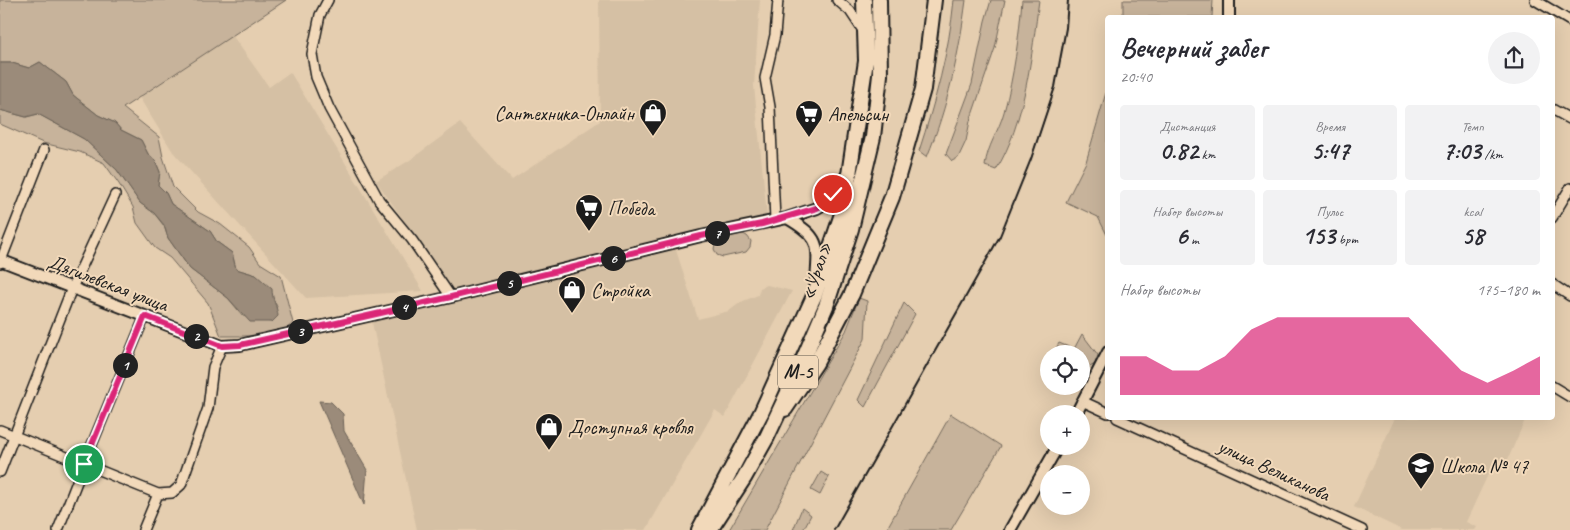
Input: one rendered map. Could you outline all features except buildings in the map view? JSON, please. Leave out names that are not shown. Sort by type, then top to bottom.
[{"type":"main road","name":"«Урал»","points":[[699,530],[761,413],[815,294],[844,208],[866,61],[864,0]]},
{"type":"main road","name":"«Урал»","points":[[710,530],[744,478],[767,437],[800,368],[826,306],[851,229],[873,137],[880,75],[879,0]]},
{"type":"main road","points":[[767,437],[816,363],[852,294],[892,197],[923,89],[934,0]]},
{"type":"street","points":[[328,0],[320,15],[312,54],[319,85],[329,108],[379,200],[412,240],[451,297]]},
{"type":"street","points":[[775,220],[770,107],[765,78],[775,35],[778,0]]},
{"type":"street","points":[[837,0],[850,11],[864,32]]},
{"type":"street","points":[[1229,0],[1229,15]]},
{"type":"street","points":[[1535,0],[1570,21]]},
{"type":"street","points":[[1555,111],[1570,119]]},
{"type":"street","points":[[0,261],[44,150]]},
{"type":"street","name":"Дягилевская улица","points":[[0,261],[222,346],[240,345],[451,297],[701,236],[787,218],[817,208],[827,202],[849,172]]},
{"type":"street","points":[[1555,213],[1570,188]]},
{"type":"street","points":[[0,472],[72,288],[114,195]]},
{"type":"street","points":[[787,218],[807,231],[814,239],[818,250],[815,294]]},
{"type":"street","points":[[1555,286],[1570,296]]},
{"type":"street","points":[[58,530],[145,316]]},
{"type":"street","points":[[0,430],[158,494],[172,493],[181,485],[208,408],[213,367],[222,346]]},
{"type":"street","points":[[1080,405],[1105,358]]},
{"type":"street","points":[[1555,388],[1570,397]]},
{"type":"street","points":[[1082,402],[1105,412]]},
{"type":"street","name":"улица Великанова","points":[[1121,420],[1362,530]]},
{"type":"street","points":[[1010,530],[1053,455]]},
{"type":"street","points":[[144,530],[158,494]]},
{"type":"shaded area","points":[[0,0],[286,0],[123,108],[159,137],[163,157],[173,187],[198,212],[220,224],[249,247],[260,263],[281,276],[293,323],[283,332],[246,336],[221,336],[208,303],[170,258],[155,248],[137,223],[133,207],[104,163],[80,152],[43,143],[0,124],[0,110],[26,117],[38,114],[84,139],[117,170],[140,203],[154,213],[164,226],[168,238],[190,269],[228,298],[243,316],[272,322],[277,306],[256,275],[236,269],[232,253],[217,242],[210,231],[171,204],[166,193],[158,185],[160,172],[155,160],[148,154],[141,140],[121,130],[115,123],[98,115],[73,95],[66,82],[40,62],[29,68],[12,63],[0,63]]},
{"type":"shaded area","points":[[599,0],[760,0],[754,86],[768,226],[676,250],[698,319],[729,311],[741,302],[758,295],[760,288],[767,285],[792,291],[725,417],[715,410],[646,530],[417,530],[371,318],[459,298],[376,181],[410,160],[460,123],[512,180],[600,121]]},
{"type":"shaded area","points":[[954,0],[966,0],[960,40],[947,99],[927,157],[919,151],[941,77],[949,39]]},
{"type":"shaded area","points":[[991,0],[1005,0],[995,48],[970,121],[966,141],[958,158],[952,161],[946,154],[972,84]]},
{"type":"shaded area","points":[[1022,0],[1039,0],[1026,88],[1014,131],[1006,152],[996,170],[985,166],[986,159],[1002,119],[1011,85]]},
{"type":"shaded area","points":[[1123,0],[1213,0],[1212,15],[1123,15]]},
{"type":"shaded area","points":[[232,35],[269,87],[290,72],[423,291],[306,298],[173,152],[139,97]]},
{"type":"shaded area","points":[[40,62],[66,82],[73,95],[98,115],[115,123],[121,130],[141,140],[148,154],[155,160],[160,172],[158,185],[166,193],[171,204],[210,231],[217,242],[232,253],[236,269],[256,275],[272,289],[278,316],[272,322],[250,322],[228,298],[190,269],[168,238],[164,225],[154,213],[140,203],[117,170],[84,139],[38,114],[26,117],[0,110],[0,63],[12,63],[29,68]]},
{"type":"shaded area","points":[[1105,96],[1105,231],[1098,217],[1066,202],[1086,162]]},
{"type":"shaded area","points":[[743,234],[751,241],[750,247],[746,252],[723,257],[717,255],[714,249],[716,240]]},
{"type":"shaded area","points":[[859,298],[867,301],[865,339],[765,530],[729,530],[846,331]]},
{"type":"shaded area","points":[[904,303],[915,314],[865,407],[858,400]]},
{"type":"shaded area","points":[[1082,334],[1098,355],[1095,364],[1090,367],[1090,345],[1076,345]]},
{"type":"shaded area","points":[[319,401],[331,402],[343,414],[344,431],[367,470],[364,505]]},
{"type":"shaded area","points":[[951,414],[1001,446],[951,530],[886,530]]},
{"type":"shaded area","name":"Школа № 47","points":[[1394,420],[1525,420],[1505,466],[1492,466],[1466,522],[1477,527],[1475,530],[1402,530],[1354,507]]},
{"type":"shaded area","points":[[821,472],[829,477],[820,495],[811,490]]},
{"type":"shaded area","points":[[802,508],[811,515],[803,530],[793,530]]},
{"type":"railway","points":[[834,530],[1000,236],[1031,159],[1055,87],[1066,28],[1068,0]]},
{"type":"place","name":"Сантехника-Онлайн","points":[[653,137]]},
{"type":"place","name":"Апельсин","points":[[809,138]]},
{"type":"place","name":"Победа","points":[[589,232]]},
{"type":"place","name":"Стройка","points":[[572,314]]},
{"type":"place","name":"Доступная кровля","points":[[549,451]]},
{"type":"place","name":"Школа № 47","points":[[1421,490]]},
{"type":"route","points":[[84,464],[145,316],[222,346],[240,345],[451,297],[701,236],[787,218],[817,208],[827,202],[833,194]]}]
